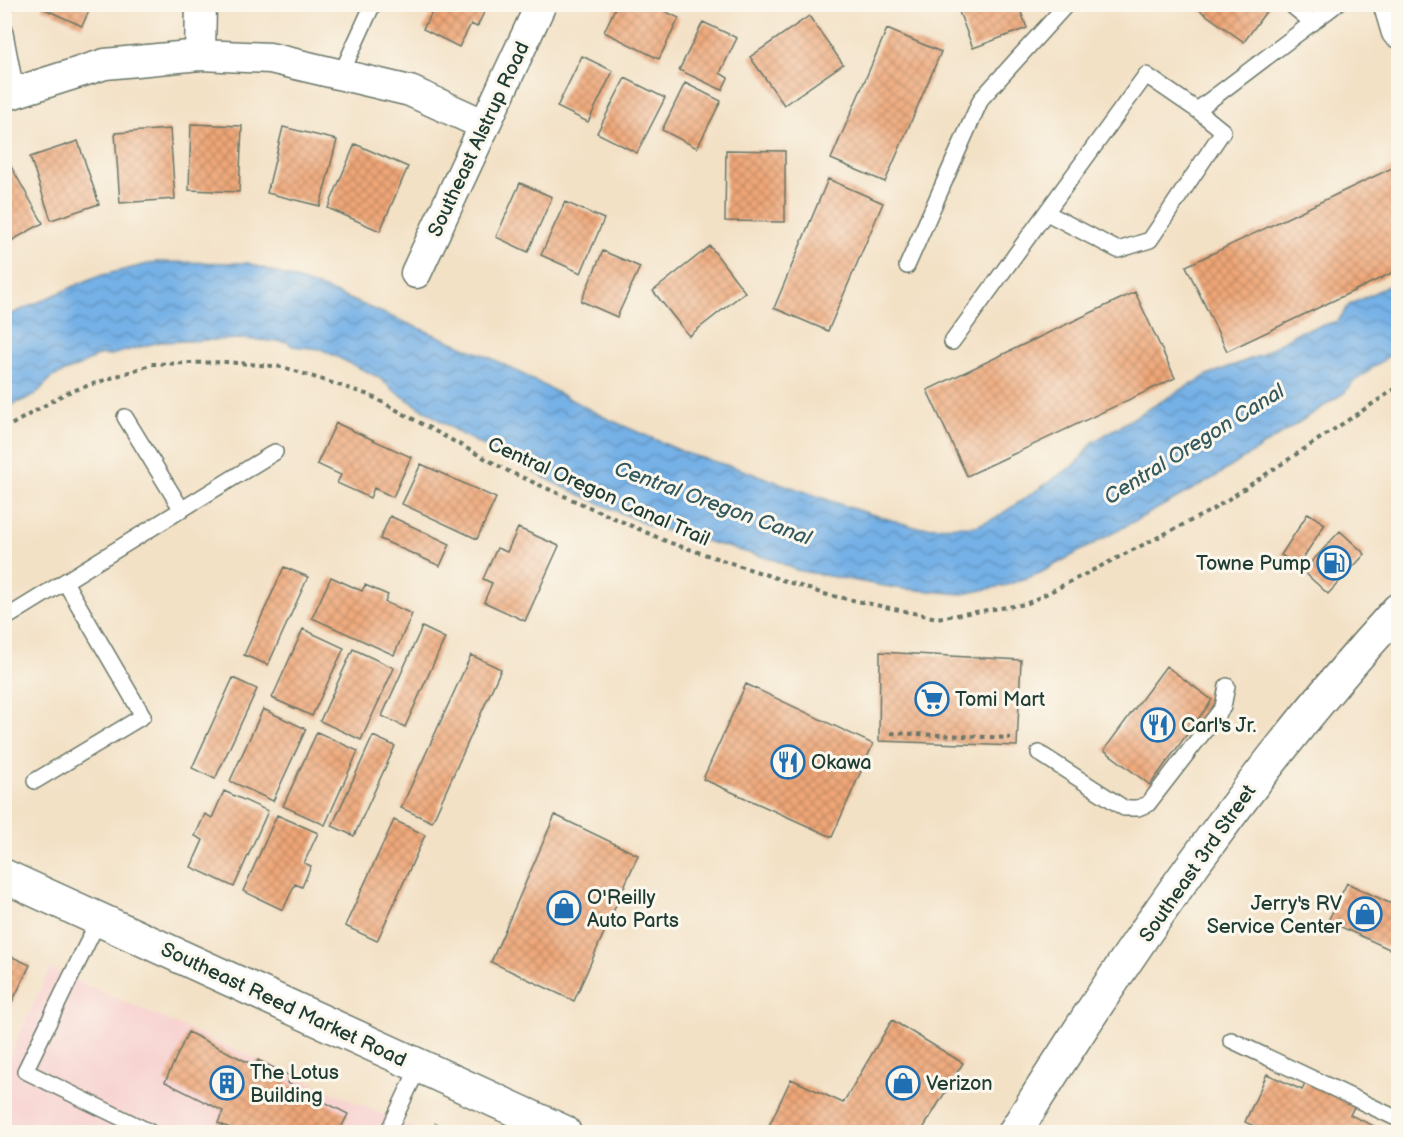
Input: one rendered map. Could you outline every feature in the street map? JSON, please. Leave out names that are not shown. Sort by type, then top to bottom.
[{"type":"main road","points":[[1390,4],[1398,31]]},
{"type":"main road","name":"Southeast 3rd Street","points":[[1015,1132],[1167,904],[1277,750],[1342,671],[1398,610]]},
{"type":"main road","name":"Southeast Reed Market Road","points":[[4,876],[564,1132]]},
{"type":"street","points":[[200,55],[201,4]]},
{"type":"street","name":"Southeast Alstrup Road","points":[[416,273],[541,4]]},
{"type":"street","points":[[10,94],[105,64],[200,55],[270,58],[410,90],[485,125]]},
{"type":"lane","points":[[341,74],[373,4]]},
{"type":"lane","points":[[907,266],[981,99],[1066,4]]},
{"type":"lane","points":[[1290,4],[1313,23]]},
{"type":"lane","points":[[1197,110],[1337,4]]},
{"type":"lane","points":[[4,28],[10,94]]},
{"type":"lane","points":[[952,342],[1146,75],[1223,131],[1150,240],[1118,250],[1047,213]]},
{"type":"lane","points":[[125,417],[182,510]]},
{"type":"lane","points":[[4,619],[275,452]]},
{"type":"lane","points":[[35,781],[143,716],[65,582]]},
{"type":"lane","points":[[1039,753],[1124,808],[1138,808],[1148,804],[1223,707],[1227,686]]},
{"type":"lane","points":[[99,919],[25,1071],[150,1132]]},
{"type":"lane","points":[[1231,1040],[1398,1119]]},
{"type":"lane","points":[[388,1132],[419,1066]]},
{"type":"path","name":"Central Oregon Canal Trail","points":[[4,429],[66,393],[153,364],[226,362],[283,367],[369,395],[510,472],[668,542],[824,594],[937,618],[1026,604],[1212,510],[1398,387]]},
{"type":"path","points":[[891,733],[1011,738]]},
{"type":"path","points":[[432,1132],[436,1123]]},
{"type":"shaded area","points":[[50,969],[423,1132],[5,1132],[5,1065]]},
{"type":"water","name":"Central Oregon Canal","points":[[156,262],[248,263],[325,289],[493,359],[608,419],[688,454],[915,527],[976,526],[997,517],[1077,463],[1093,442],[1179,391],[1208,375],[1261,355],[1298,332],[1338,321],[1349,305],[1398,281],[1398,349],[1352,383],[1344,393],[1215,477],[1040,573],[1007,585],[963,594],[896,588],[796,570],[775,560],[650,526],[561,486],[461,434],[396,392],[378,377],[321,349],[292,346],[288,342],[241,339],[159,342],[107,356],[101,354],[52,377],[35,395],[5,408],[5,317],[95,277]]},
{"type":"building","points":[[43,4],[92,4],[82,26],[42,8]]},
{"type":"building","points":[[430,4],[488,4],[477,27],[471,24],[459,47],[423,29],[435,7]]},
{"type":"building","points":[[617,4],[650,4],[679,18],[659,59],[604,32]]},
{"type":"building","points":[[956,4],[1018,4],[1027,28],[973,48]]},
{"type":"building","points":[[1191,4],[1268,4],[1270,6],[1244,42]]},
{"type":"building","points":[[809,16],[843,64],[784,105],[750,57]]},
{"type":"building","points":[[703,22],[737,38],[720,73],[728,78],[722,90],[679,70]]},
{"type":"building","points":[[887,29],[941,52],[885,182],[831,159]]},
{"type":"building","points":[[582,56],[613,71],[588,122],[557,107]]},
{"type":"building","points":[[625,78],[665,98],[637,153],[597,133]]},
{"type":"building","points":[[685,83],[721,101],[697,148],[662,130]]},
{"type":"building","points":[[191,124],[242,126],[239,192],[189,190]]},
{"type":"building","points":[[283,127],[337,140],[320,206],[267,193]]},
{"type":"building","points":[[170,129],[175,199],[120,203],[115,133]]},
{"type":"building","points":[[78,141],[99,204],[51,220],[30,157]]},
{"type":"building","points":[[355,144],[408,167],[380,231],[328,208]]},
{"type":"building","points":[[726,150],[785,151],[785,222],[725,221]]},
{"type":"building","points":[[9,163],[43,223],[4,245],[4,166]]},
{"type":"building","points":[[1394,167],[1398,177],[1398,270],[1227,351],[1186,266]]},
{"type":"building","points":[[828,179],[883,203],[828,331],[774,308]]},
{"type":"building","points":[[520,183],[552,197],[528,252],[496,237]]},
{"type":"building","points":[[565,202],[604,219],[581,273],[541,255]]},
{"type":"building","points":[[710,246],[745,292],[689,336],[653,291]]},
{"type":"building","points":[[603,251],[640,267],[617,317],[581,301]]},
{"type":"building","points":[[1135,292],[1175,378],[967,476],[927,390]]},
{"type":"building","points":[[336,423],[411,457],[393,497],[374,488],[370,498],[337,483],[341,475],[317,464]]},
{"type":"building","points":[[421,464],[496,498],[477,539],[402,504]]},
{"type":"building","points":[[1308,513],[1325,524],[1298,566],[1281,555]]},
{"type":"building","points":[[390,516],[450,544],[440,566],[380,539]]},
{"type":"building","points":[[518,528],[559,546],[525,621],[484,602],[492,583],[483,579],[497,548],[507,552]]},
{"type":"building","name":"Towne Pump","points":[[1340,531],[1365,554],[1328,594],[1303,571]]},
{"type":"building","points":[[284,567],[308,577],[268,665],[244,655]]},
{"type":"building","points":[[331,577],[362,591],[365,585],[388,595],[385,602],[412,614],[394,655],[312,618]]},
{"type":"building","points":[[422,627],[445,638],[405,727],[382,716]]},
{"type":"building","points":[[303,629],[344,648],[312,716],[272,698]]},
{"type":"building","points":[[353,649],[394,668],[361,740],[320,721]]},
{"type":"building","points":[[880,652],[1021,660],[1017,746],[879,741]]},
{"type":"building","points":[[471,655],[501,669],[432,822],[401,808]]},
{"type":"building","name":"Carl's Jr.","points":[[1166,666],[1212,700],[1150,785],[1104,750]]},
{"type":"building","points":[[233,678],[257,689],[215,779],[192,768]]},
{"type":"building","name":"Okawa","points":[[746,684],[873,744],[832,837],[703,779]]},
{"type":"building","points":[[263,709],[306,729],[273,801],[230,781]]},
{"type":"building","points":[[317,732],[358,751],[325,825],[283,806]]},
{"type":"building","points":[[373,736],[395,746],[354,836],[332,826]]},
{"type":"building","points":[[224,791],[268,811],[234,887],[191,867],[203,840],[195,836],[205,814],[212,818]]},
{"type":"building","points":[[277,815],[318,833],[304,863],[311,866],[302,887],[295,884],[283,910],[243,891]]},
{"type":"building","name":"O'Reilly Auto Parts","points":[[555,815],[638,855],[574,1001],[491,962]]},
{"type":"building","points":[[394,820],[425,835],[377,941],[345,926]]},
{"type":"building","name":"Jerry's RV Service Center","points":[[1347,883],[1398,907],[1398,953],[1328,921]]},
{"type":"building","points":[[4,953],[30,965],[4,1019]]},
{"type":"building","name":"Verizon","points":[[892,1020],[963,1063],[921,1132],[766,1132],[791,1079],[843,1103]]},
{"type":"building","name":"The Lotus Building","points":[[188,1032],[255,1066],[258,1060],[290,1076],[287,1083],[348,1114],[339,1132],[276,1132],[271,1130],[269,1132],[239,1132],[218,1123],[223,1111],[165,1082]]},
{"type":"building","points":[[1267,1074],[1302,1090],[1307,1080],[1356,1103],[1350,1115],[1383,1130],[1382,1132],[1266,1132],[1245,1122]]},
{"type":"place","name":"Towne Pump","points":[[1334,563]]},
{"type":"place","name":"Tomi Mart","points":[[932,699]]},
{"type":"place","name":"Carl's Jr.","points":[[1158,725]]},
{"type":"place","name":"Okawa","points":[[788,762]]},
{"type":"place","name":"O'Reilly Auto Parts","points":[[564,908]]},
{"type":"place","name":"Jerry's RV Service Center","points":[[1365,914]]},
{"type":"place","name":"The Lotus Building","points":[[227,1083]]},
{"type":"place","name":"Verizon","points":[[903,1083]]}]
